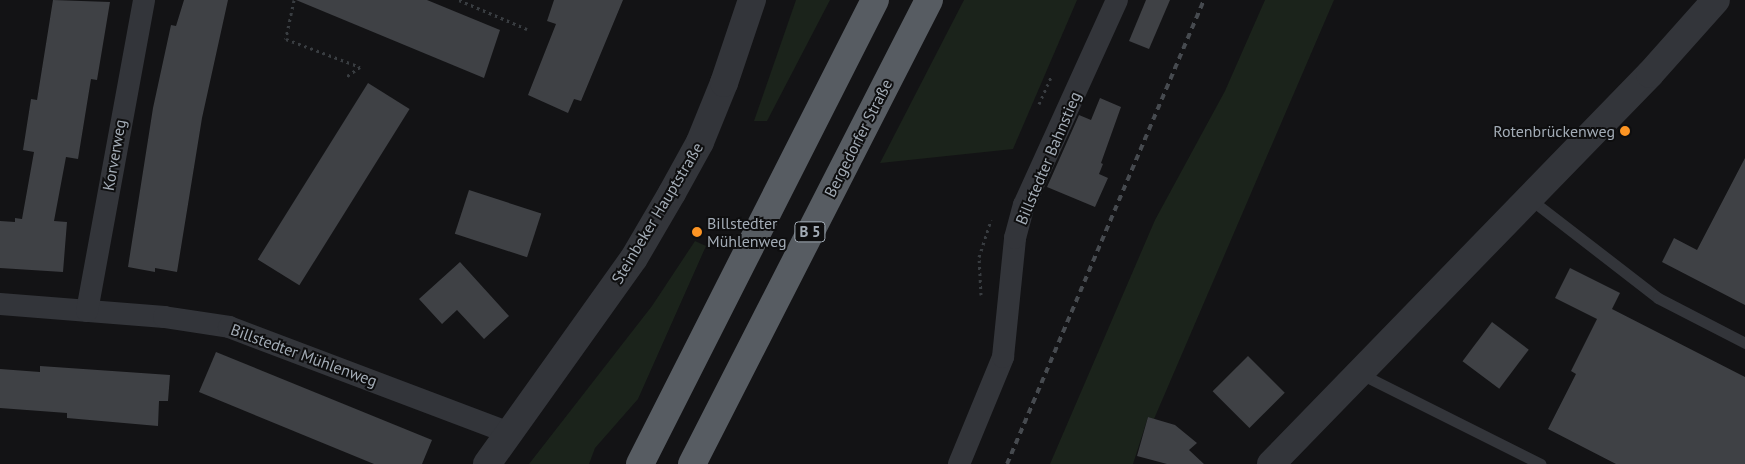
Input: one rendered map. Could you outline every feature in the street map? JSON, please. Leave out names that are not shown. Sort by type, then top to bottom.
[{"type":"highway","points":[[640,464],[876,0]]},
{"type":"highway","name":"Bergedorfer Straße","points":[[692,464],[928,0]]},
{"type":"street","name":"Korverweg","points":[[87,310],[144,0]]},
{"type":"street","name":"Steinbeker Hauptstraße","points":[[487,464],[634,258],[672,192],[700,142],[724,83],[752,0]]},
{"type":"street","name":"Billstedter Bahnstieg","points":[[959,464],[1002,357],[1014,246],[1024,205],[1118,0]]},
{"type":"street","points":[[1271,464],[1650,74],[1713,1]]},
{"type":"street","name":"Billstedter Mühlenweg","points":[[0,304],[164,317],[243,331],[510,433]]},
{"type":"lane","points":[[1530,199],[1658,298],[1745,343]]},
{"type":"lane","points":[[1359,374],[1541,464]]},
{"type":"path","points":[[294,0],[286,39],[360,67],[344,78]]},
{"type":"path","points":[[459,0],[527,29]]},
{"type":"shaded area","points":[[796,0],[830,0],[767,121],[754,121]]},
{"type":"shaded area","points":[[964,0],[1077,0],[1013,149],[880,163]]},
{"type":"shaded area","points":[[1265,0],[1334,0],[1154,419],[1148,417],[1133,464],[1050,464],[1155,220],[1225,91]]},
{"type":"shaded area","points":[[695,241],[706,246],[638,399],[595,448],[589,464],[529,464],[652,306]]},
{"type":"building","points":[[53,0],[110,2],[97,80],[91,79],[78,159],[66,157],[54,221],[67,222],[63,272],[0,268],[0,221],[15,222],[15,218],[22,219],[34,152],[23,150],[31,99],[37,100]]},
{"type":"building","points":[[184,0],[228,0],[202,118],[177,272],[155,268],[155,272],[128,267],[153,108],[171,25],[176,26]]},
{"type":"building","points":[[296,0],[427,0],[500,30],[484,78]]},
{"type":"building","points":[[554,0],[623,0],[581,101],[574,99],[568,113],[528,95],[556,24],[547,21]]},
{"type":"building","points":[[1146,0],[1170,0],[1149,49],[1129,41]]},
{"type":"building","points":[[368,83],[410,109],[299,285],[258,259]]},
{"type":"building","points":[[1100,98],[1121,107],[1101,163],[1103,164],[1099,174],[1108,178],[1095,207],[1047,187],[1079,115],[1091,120]]},
{"type":"building","points":[[1745,158],[1745,305],[1662,262],[1674,238],[1697,250]]},
{"type":"building","points":[[469,190],[541,213],[527,257],[455,234]]},
{"type":"building","points":[[460,262],[509,316],[484,339],[457,310],[442,324],[419,299]]},
{"type":"building","points":[[1570,268],[1620,293],[1612,309],[1745,377],[1745,464],[1616,464],[1548,429],[1576,374],[1571,371],[1597,319],[1555,298]]},
{"type":"building","points":[[1492,322],[1529,350],[1499,389],[1463,361]]},
{"type":"building","points":[[216,352],[432,440],[422,464],[374,464],[199,392]]},
{"type":"building","points":[[1248,356],[1285,393],[1249,428],[1213,391]]},
{"type":"building","points":[[40,366],[170,375],[168,401],[159,401],[158,426],[67,418],[67,413],[0,408],[0,369],[40,372]]},
{"type":"building","points":[[1148,417],[1175,425],[1197,443],[1189,450],[1204,464],[1167,464],[1137,456]]},
{"type":"railway","points":[[1007,464],[1204,0]]},
{"type":"place","name":"Rotenbrückenweg","points":[[1625,131]]},
{"type":"place","name":"Billstedter Mühlenweg","points":[[697,232]]}]
